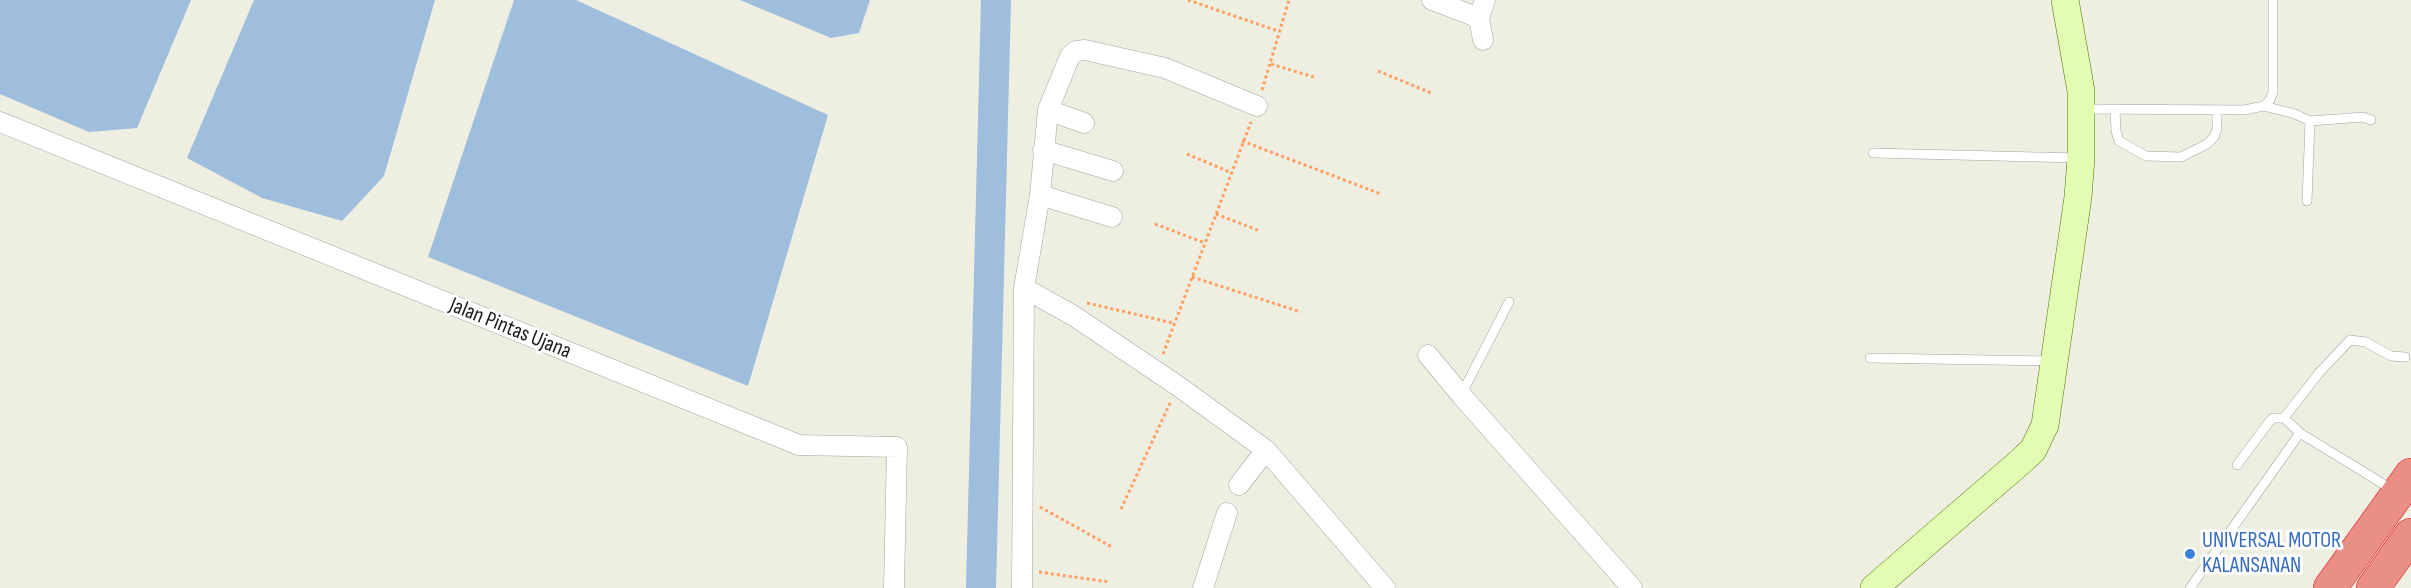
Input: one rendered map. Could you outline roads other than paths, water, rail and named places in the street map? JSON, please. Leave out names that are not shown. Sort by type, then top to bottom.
[{"type":"highway","points":[[2330,588],[2404,484]]},
{"type":"highway","points":[[2373,588],[2411,535]]},
{"type":"street","points":[[1432,0],[1482,9],[1483,40]]},
{"type":"street","points":[[1874,588],[2033,450],[2045,425],[2078,197],[2081,158],[2082,109],[2079,69],[2065,0]]},
{"type":"street","points":[[1023,579],[1024,288],[1040,195],[1048,110],[1070,56],[1076,51],[1085,50],[1165,68],[1257,106]]},
{"type":"street","points":[[1048,110],[1084,123]]},
{"type":"street","name":"Jalan Pintas Ujana","points":[[0,122],[799,445],[897,447],[894,588]]},
{"type":"street","points":[[1043,150],[1113,171]]},
{"type":"street","points":[[1040,195],[1112,217]]},
{"type":"street","points":[[1024,288],[1074,316],[1178,386],[1266,450],[1385,588]]},
{"type":"street","points":[[1428,355],[1632,588]]},
{"type":"street","points":[[1239,485],[1266,450]]},
{"type":"street","points":[[1203,588],[1227,513]]},
{"type":"lane","points":[[2264,106],[2270,100],[2273,92],[2272,0]]},
{"type":"lane","points":[[2082,109],[2244,110],[2264,106],[2295,114],[2310,121],[2362,117],[2371,120]]},
{"type":"lane","points":[[2115,109],[2115,131],[2120,141],[2146,156],[2181,157],[2207,144],[2214,137],[2217,129],[2217,110]]},
{"type":"lane","points":[[2307,201],[2310,121]]},
{"type":"lane","points":[[1873,153],[2081,158]]},
{"type":"lane","points":[[1461,395],[1509,302]]},
{"type":"lane","points":[[2284,418],[2319,373],[2350,340],[2366,342],[2391,356],[2405,357]]},
{"type":"lane","points":[[1870,358],[2055,361]]},
{"type":"lane","points":[[2237,465],[2269,422],[2273,418],[2284,418],[2300,433],[2404,484]]},
{"type":"lane","points":[[2190,588],[2300,433]]},
{"type":"water","points":[[0,0],[191,0],[137,128],[89,132],[0,94]]},
{"type":"water","points":[[254,0],[435,0],[384,176],[342,221],[262,198],[187,158]]},
{"type":"water","points":[[514,0],[576,0],[828,115],[748,386],[428,257]]},
{"type":"water","points":[[740,0],[870,0],[859,33],[831,38]]},
{"type":"waterway","points":[[981,588],[996,0]]},
{"type":"place","name":"UNIVERSAL MOTOR KALANSANAN","points":[[2190,554]]}]
